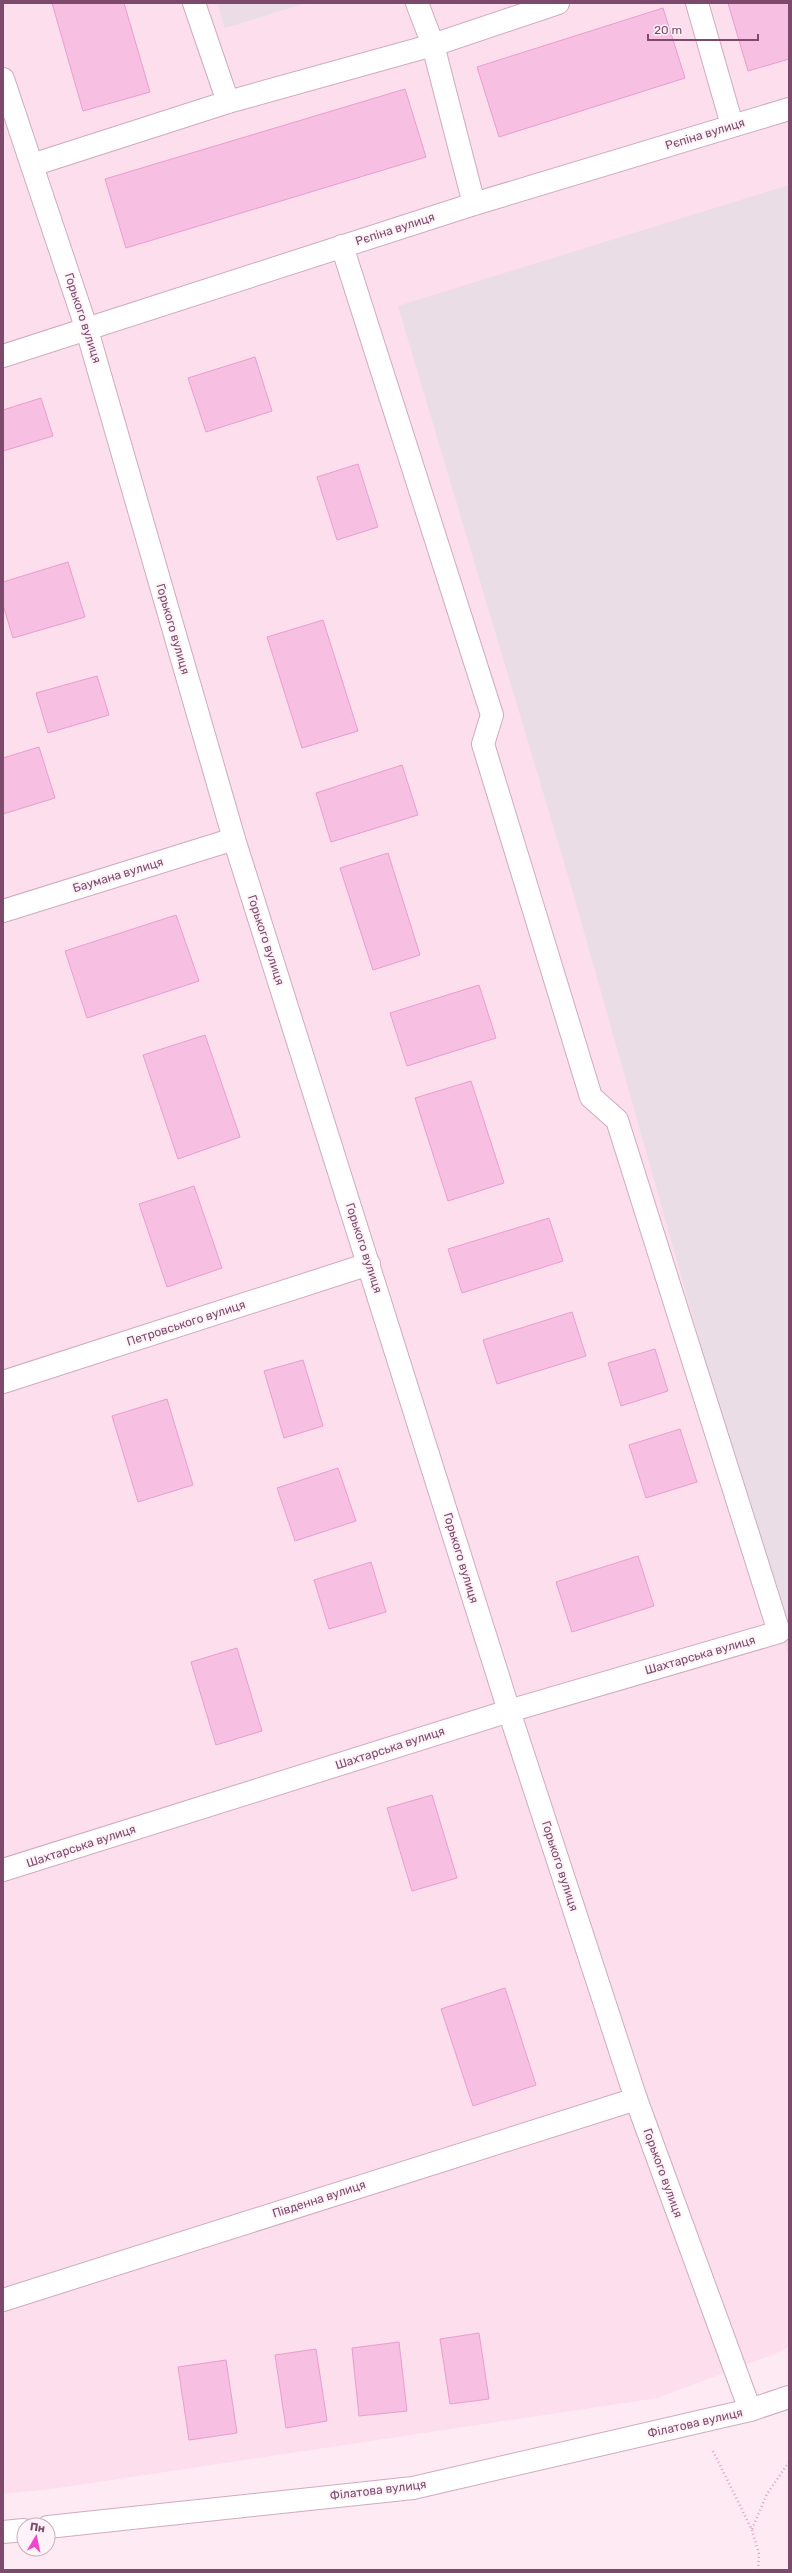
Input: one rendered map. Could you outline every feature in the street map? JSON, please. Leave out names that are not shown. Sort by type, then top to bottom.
[{"type":"street","points":[[194,3],[228,102]]},
{"type":"street","points":[[417,3],[433,45],[474,204]]},
{"type":"street","points":[[32,165],[228,102],[433,45],[558,3]]},
{"type":"street","points":[[697,3],[732,126]]},
{"type":"street","name":"Горького вулиця","points":[[3,79],[88,330],[234,839],[369,1264],[508,1711],[636,2099],[750,2410]]},
{"type":"street","name":"Рєпіна вулиця","points":[[3,356],[88,330],[474,204],[789,108]]},
{"type":"street","name":"Шахтарська вулиця","points":[[3,1870],[508,1711],[779,1632],[617,1120],[591,1097],[483,744],[492,715],[342,246]]},
{"type":"street","name":"Баумана вулиця","points":[[3,911],[234,839]]},
{"type":"street","name":"Петровського вулиця","points":[[3,1382],[369,1264]]},
{"type":"street","name":"Південна вулиця","points":[[3,2300],[636,2099]]},
{"type":"street","name":"Філатова вулиця","points":[[56,2526],[413,2488],[750,2410],[789,2397]]},
{"type":"street","points":[[3,2532],[16,2531]]},
{"type":"path","points":[[700,2422],[731,2492],[752,2530],[758,2554],[758,2570]]},
{"type":"path","points":[[752,2530],[767,2494],[789,2462]]},
{"type":"shaded area","points":[[3,3],[789,3],[789,2346],[779,2352],[657,2398],[58,2488],[3,2494]]},
{"type":"shaded area","points":[[217,3],[306,3],[225,28]]},
{"type":"shaded area","points":[[789,185],[789,1658],[574,896],[398,306]]},
{"type":"building","points":[[52,3],[124,3],[150,92],[83,111]]},
{"type":"building","points":[[728,3],[789,3],[789,59],[748,71]]},
{"type":"building","points":[[663,8],[685,78],[499,137],[477,67]]},
{"type":"building","points":[[405,89],[426,157],[126,248],[105,179]]},
{"type":"building","points":[[255,357],[272,411],[206,432],[188,378]]},
{"type":"building","points":[[41,398],[53,436],[3,451],[3,410]]},
{"type":"building","points":[[358,464],[378,527],[337,540],[317,477]]},
{"type":"building","points":[[68,562],[85,617],[13,638],[3,605],[3,582]]},
{"type":"building","points":[[323,620],[358,731],[302,748],[267,637]]},
{"type":"building","points":[[97,676],[109,715],[48,733],[36,693]]},
{"type":"building","points":[[39,747],[55,798],[3,814],[3,758]]},
{"type":"building","points":[[402,765],[418,815],[331,842],[316,793]]},
{"type":"building","points":[[388,853],[420,955],[373,970],[340,868]]},
{"type":"building","points":[[176,915],[199,981],[87,1018],[65,951]]},
{"type":"building","points":[[479,985],[496,1038],[407,1066],[390,1013]]},
{"type":"building","points":[[205,1035],[240,1137],[178,1159],[143,1055]]},
{"type":"building","points":[[471,1081],[504,1183],[448,1201],[415,1098]]},
{"type":"building","points":[[194,1186],[222,1268],[167,1287],[139,1204]]},
{"type":"building","points":[[549,1218],[563,1261],[462,1293],[448,1249]]},
{"type":"building","points":[[572,1312],[586,1356],[497,1384],[483,1340]]},
{"type":"building","points":[[655,1349],[668,1391],[621,1406],[608,1363]]},
{"type":"building","points":[[303,1360],[323,1426],[284,1438],[264,1371]]},
{"type":"building","points":[[167,1399],[193,1485],[138,1502],[112,1416]]},
{"type":"building","points":[[680,1429],[697,1482],[646,1498],[629,1445]]},
{"type":"building","points":[[338,1468],[356,1521],[295,1541],[277,1488]]},
{"type":"building","points":[[638,1556],[654,1606],[572,1632],[556,1582]]},
{"type":"building","points":[[371,1562],[386,1612],[329,1629],[314,1580]]},
{"type":"building","points":[[237,1648],[262,1731],[216,1745],[191,1662]]},
{"type":"building","points":[[432,1795],[457,1878],[412,1891],[387,1808]]},
{"type":"building","points":[[505,1988],[536,2085],[473,2106],[441,2009]]},
{"type":"building","points":[[479,2333],[489,2399],[450,2404],[440,2339]]},
{"type":"building","points":[[399,2342],[407,2411],[359,2416],[352,2348]]},
{"type":"building","points":[[316,2349],[327,2421],[286,2428],[275,2355]]},
{"type":"building","points":[[226,2360],[237,2433],[189,2440],[178,2367]]}]
